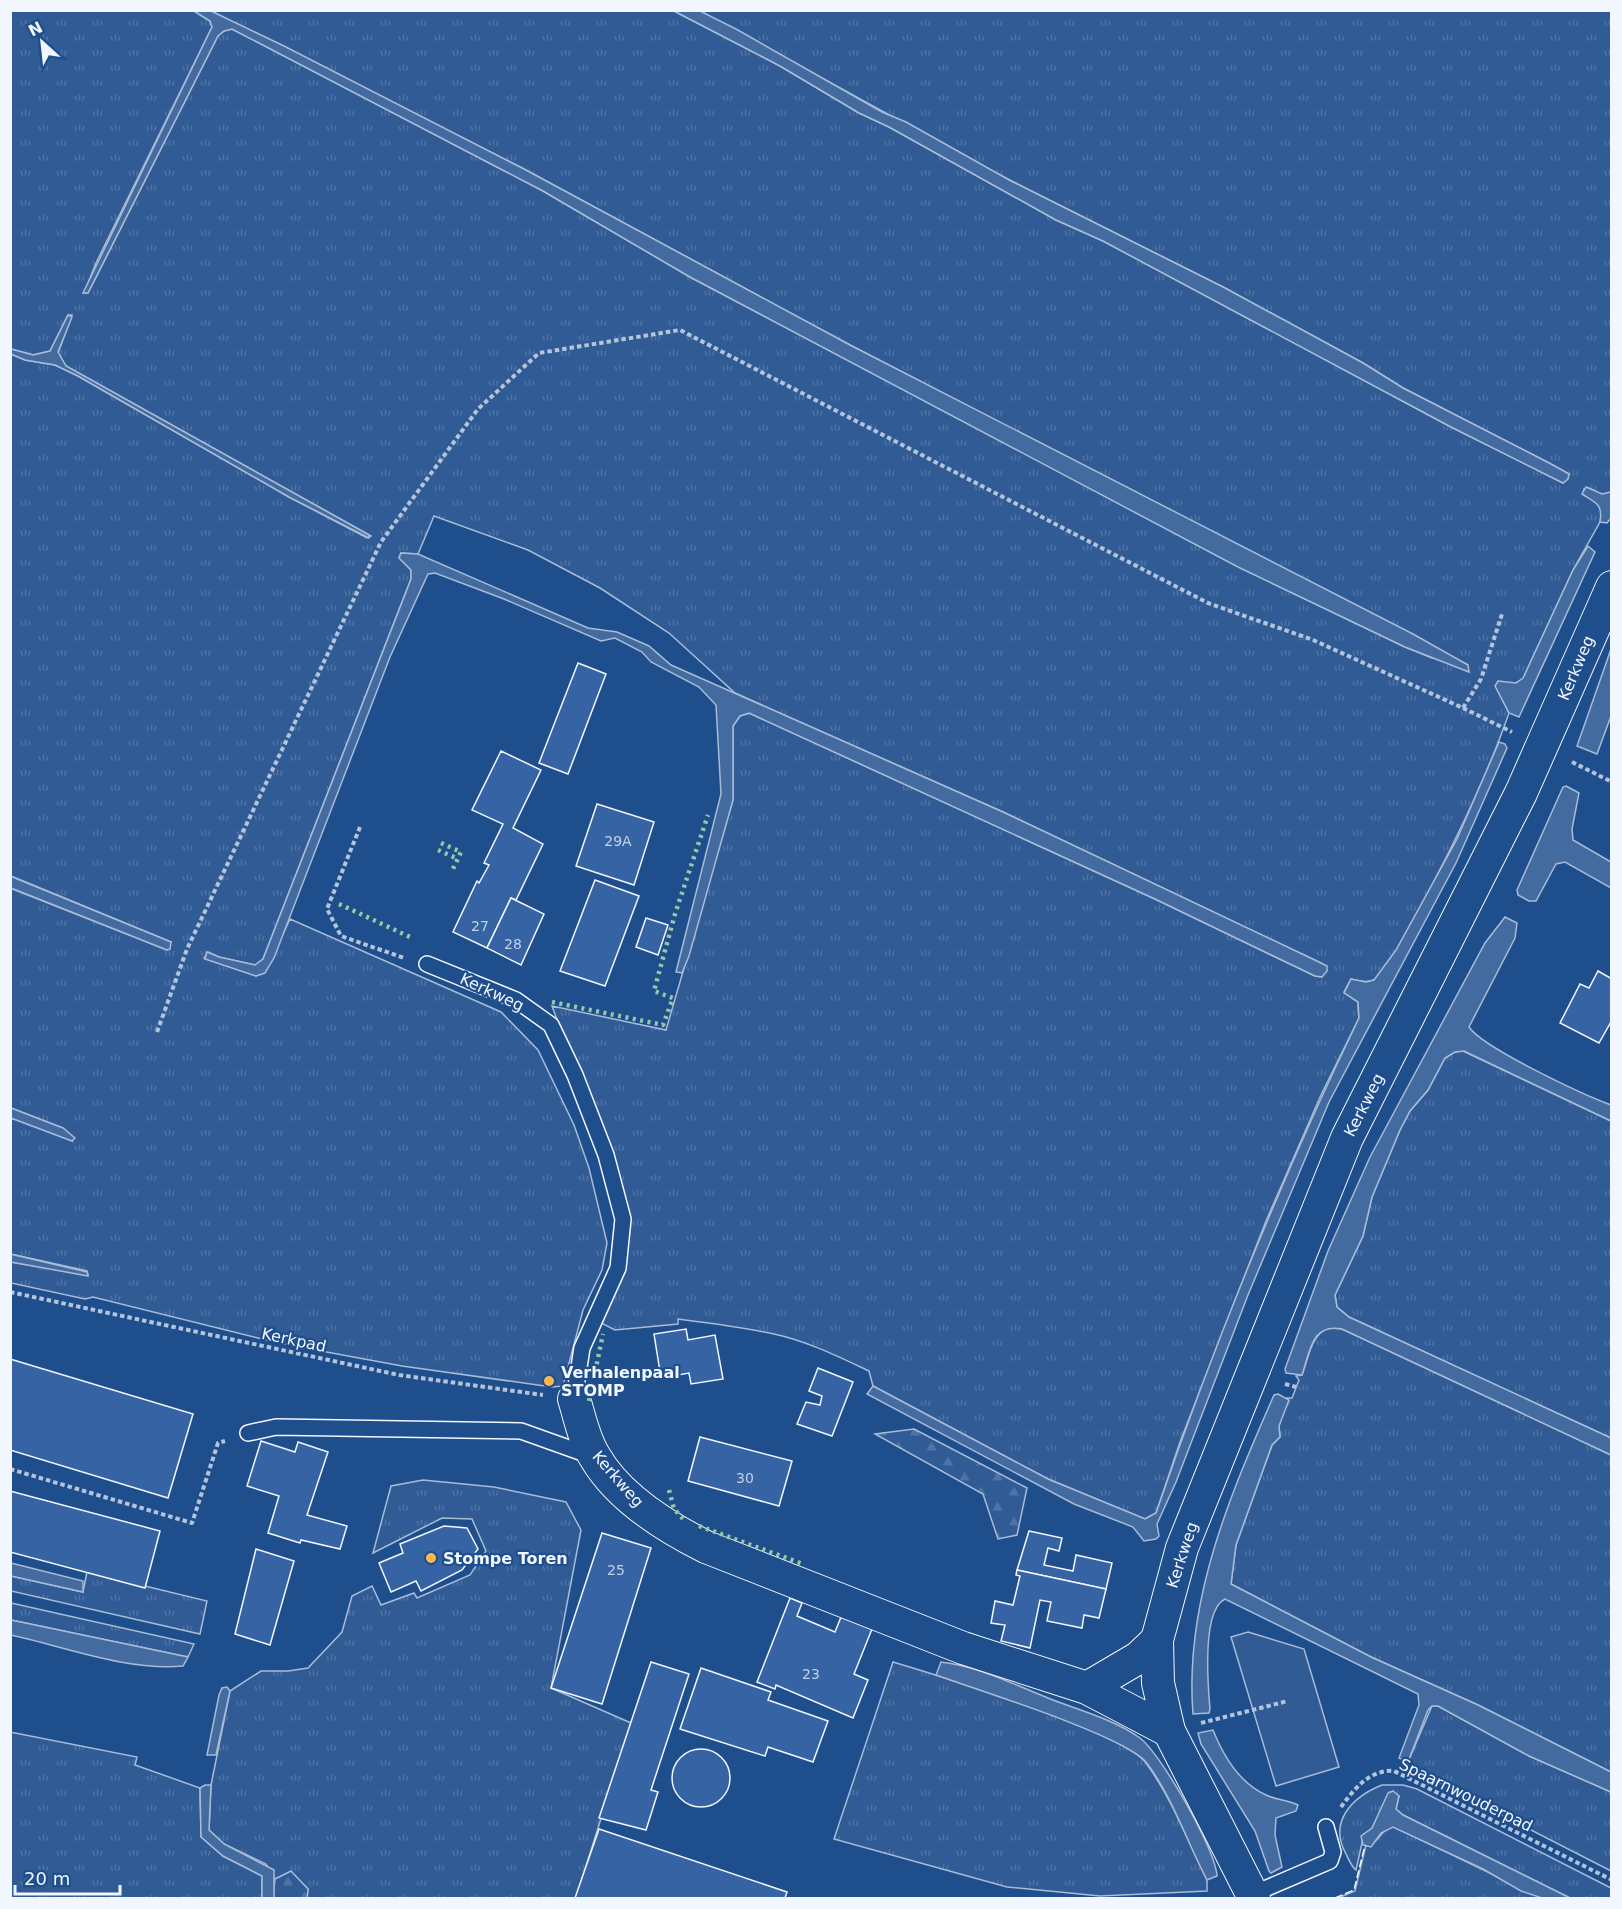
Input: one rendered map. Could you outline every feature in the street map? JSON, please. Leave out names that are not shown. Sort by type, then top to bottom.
[{"type":"street","name":"Kerkweg","points":[[1254,1896],[1169,1731],[1158,1683],[1157,1640],[1182,1548],[1347,1138],[1543,747],[1611,587]]},
{"type":"street","name":"Kerkweg","points":[[574,1399],[595,1458],[641,1508],[670,1530],[706,1547],[963,1648],[1088,1688],[1169,1731]]},
{"type":"street","points":[[1088,1688],[1130,1663],[1157,1640]]},
{"type":"lane","name":"Kerkweg","points":[[427,964],[516,999],[551,1025],[575,1075],[606,1155],[622,1219],[618,1268],[582,1348],[574,1399]]},
{"type":"lane","points":[[248,1433],[276,1427],[521,1431],[595,1458]]},
{"type":"lane","points":[[1254,1896],[1330,1861],[1333,1852],[1326,1827]]},
{"type":"path","points":[[157,1032],[187,950],[381,542],[478,409],[539,353],[680,330],[1208,603],[1313,640],[1463,708],[1611,782]]},
{"type":"path","points":[[1463,708],[1481,679],[1502,614]]},
{"type":"path","points":[[360,827],[327,909],[341,936],[376,950],[427,964]]},
{"type":"path","name":"Kerkpad","points":[[10,1292],[399,1375],[574,1399]]},
{"type":"path","points":[[10,1469],[192,1523],[218,1443],[248,1433]]},
{"type":"path","points":[[1215,1719],[1288,1701]]},
{"type":"path","name":"Spaarnwouderpad","points":[[1326,1827],[1351,1793],[1370,1776],[1382,1770],[1394,1771],[1611,1880]]},
{"type":"green space","points":[[11,11],[194,11],[210,21],[212,27],[96,263],[84,293],[88,293],[218,36],[232,29],[543,191],[690,277],[1247,571],[1405,647],[1432,658],[1468,665],[850,345],[524,169],[211,11],[674,11],[780,66],[859,113],[889,127],[1056,220],[1103,241],[1451,427],[1563,483],[1569,474],[1551,464],[1403,388],[1363,363],[1225,288],[984,167],[700,11],[1611,11],[1611,492],[1602,495],[1589,488],[1584,489],[1583,494],[1599,504],[1602,511],[1600,522],[1573,570],[1523,679],[1516,683],[1503,683],[1498,691],[1509,713],[1476,796],[1422,905],[1384,971],[1371,981],[1351,979],[1344,992],[1358,1002],[1359,1018],[1321,1095],[1266,1221],[1180,1442],[1156,1513],[1145,1519],[1048,1479],[873,1386],[869,1371],[799,1341],[750,1329],[678,1319],[678,1324],[615,1330],[599,1322],[624,1258],[630,1227],[624,1201],[552,1006],[666,1030],[733,800],[733,726],[740,716],[749,713],[1155,899],[1315,976],[1322,977],[1321,963],[1003,812],[735,693],[669,633],[600,588],[528,550],[434,516],[418,554],[401,553],[399,557],[411,570],[411,579],[263,959],[255,965],[219,957],[208,952],[204,958],[256,976],[265,973],[290,919],[501,1012],[538,1050],[574,1125],[589,1168],[607,1243],[602,1270],[583,1310],[563,1386],[552,1387],[402,1366],[278,1343],[93,1297],[85,1299],[11,1283],[11,1262],[88,1275],[87,1271],[11,1254],[11,1118],[72,1141],[63,1128],[11,1108],[10,888],[167,950],[171,942],[11,876],[11,354],[25,360],[55,365],[78,376],[289,497],[367,538],[371,536],[66,366],[58,353],[72,315],[68,315],[50,351],[33,355],[11,349]]},
{"type":"green space","points":[[1463,1051],[1611,1121],[1611,1438],[1349,1317],[1337,1307],[1335,1295],[1363,1236],[1372,1197],[1400,1130],[1410,1111],[1428,1090],[1445,1058],[1455,1052]]},
{"type":"green space","points":[[1329,1327],[1342,1329],[1611,1455],[1611,1772],[1478,1705],[1371,1657],[1231,1584],[1236,1545],[1272,1445],[1280,1437],[1279,1426],[1287,1398],[1292,1398],[1299,1380],[1296,1376],[1302,1375],[1314,1341]]},
{"type":"green space","points":[[914,1429],[1027,1488],[1017,1535],[998,1539],[983,1494],[875,1434]]},
{"type":"green space","points":[[423,1480],[494,1487],[566,1502],[581,1530],[551,1688],[631,1723],[576,1898],[307,1898],[308,1889],[291,1872],[275,1879],[266,1864],[224,1844],[209,1830],[211,1785],[230,1691],[261,1671],[308,1668],[342,1632],[352,1596],[372,1586],[381,1605],[414,1593],[417,1598],[470,1575],[486,1551],[472,1519],[442,1518],[373,1553],[391,1486]]},
{"type":"green space","points":[[87,1572],[207,1601],[200,1634],[11,1591],[11,1576],[83,1592]]},
{"type":"green space","points":[[11,1603],[194,1644],[188,1657],[11,1620]]},
{"type":"green space","points":[[893,1662],[1028,1706],[1103,1736],[1131,1751],[1146,1763],[1163,1790],[1207,1880],[1207,1891],[1100,1896],[1007,1887],[834,1839]]},
{"type":"green space","points":[[1432,1706],[1438,1706],[1529,1756],[1611,1792],[1611,1871],[1414,1770],[1408,1762]]},
{"type":"green space","points":[[10,1732],[137,1757],[135,1765],[200,1788],[201,1837],[223,1856],[262,1876],[262,1898],[11,1898]]},
{"type":"green space","points":[[1382,1785],[1403,1785],[1417,1789],[1611,1888],[1611,1898],[1570,1898],[1403,1815],[1396,1809],[1399,1796],[1390,1792],[1371,1830],[1364,1834],[1356,1870],[1350,1863],[1341,1842],[1342,1821],[1346,1812],[1361,1796]]},
{"type":"green space","points":[[1390,1825],[1542,1898],[1338,1898],[1355,1891],[1366,1845],[1371,1846]]},
{"type":"green space","points":[[291,1871],[308,1889],[307,1898],[273,1898],[275,1879]]},
{"type":"shaded area","points":[[194,11],[211,11],[524,169],[850,345],[1413,634],[1468,665],[1469,672],[1405,647],[1238,567],[690,277],[543,191],[232,29],[218,36],[88,293],[83,293],[212,27],[210,21]]},
{"type":"shaded area","points":[[674,11],[700,11],[736,29],[882,112],[906,122],[1011,181],[1225,288],[1363,363],[1403,388],[1551,464],[1569,474],[1568,479],[1563,483],[1451,427],[1103,241],[1056,220],[889,127],[859,113],[780,66]]},
{"type":"shaded area","points":[[68,315],[72,317],[58,352],[66,366],[369,535],[369,538],[289,497],[78,376],[55,365],[25,360],[11,354],[11,349],[33,355],[50,351]]},
{"type":"shaded area","points":[[1586,487],[1602,494],[1611,492],[1611,518],[1607,523],[1600,522],[1599,508],[1582,494]]},
{"type":"shaded area","points":[[1588,546],[1595,552],[1519,717],[1509,713],[1495,686],[1498,681],[1516,683],[1523,678],[1573,570]]},
{"type":"shaded area","points":[[401,553],[418,554],[588,628],[617,632],[649,646],[671,665],[1003,812],[1321,963],[1327,966],[1327,971],[1322,977],[1315,976],[1155,899],[749,713],[740,716],[733,726],[733,800],[689,956],[682,973],[676,972],[721,794],[716,705],[699,687],[651,662],[642,652],[615,638],[601,641],[504,599],[435,573],[428,574],[390,657],[274,958],[265,973],[256,976],[205,959],[207,952],[255,965],[263,959],[411,579],[411,570],[399,558]]},
{"type":"shaded area","points":[[1611,649],[1611,716],[1597,754],[1577,746]]},
{"type":"shaded area","points":[[1499,742],[1505,744],[1507,748],[1456,863],[1329,1102],[1248,1295],[1176,1482],[1157,1524],[1159,1536],[1156,1539],[1144,1541],[1133,1527],[1074,1504],[867,1394],[873,1386],[1048,1479],[1145,1519],[1156,1513],[1201,1387],[1250,1262],[1359,1018],[1358,1002],[1344,993],[1351,979],[1366,982],[1374,980],[1396,950],[1457,839]]},
{"type":"shaded area","points":[[1566,786],[1579,793],[1572,829],[1573,840],[1611,862],[1611,888],[1565,862],[1556,864],[1536,901],[1529,901],[1518,895],[1517,890],[1563,787]]},
{"type":"shaded area","points":[[10,876],[171,942],[170,949],[167,950],[11,888]]},
{"type":"shaded area","points":[[1505,917],[1517,923],[1515,938],[1469,1027],[1493,1047],[1513,1058],[1579,1092],[1611,1105],[1611,1121],[1464,1051],[1455,1052],[1445,1058],[1428,1090],[1410,1111],[1400,1130],[1372,1197],[1363,1236],[1335,1295],[1337,1307],[1349,1317],[1611,1438],[1611,1455],[1342,1329],[1324,1330],[1318,1335],[1313,1341],[1302,1375],[1286,1373],[1285,1369],[1328,1251],[1370,1157],[1485,943]]},
{"type":"shaded area","points":[[11,1108],[63,1128],[75,1138],[72,1141],[11,1118]]},
{"type":"shaded area","points":[[10,1254],[87,1272],[88,1276],[11,1262]]},
{"type":"shaded area","points":[[1278,1394],[1289,1400],[1279,1426],[1280,1437],[1272,1445],[1236,1545],[1231,1584],[1371,1657],[1478,1705],[1611,1772],[1611,1792],[1529,1756],[1438,1706],[1432,1706],[1428,1710],[1408,1762],[1399,1758],[1419,1705],[1418,1694],[1225,1599],[1217,1606],[1209,1633],[1209,1713],[1193,1714],[1192,1672],[1203,1590],[1227,1510],[1274,1395]]},
{"type":"shaded area","points":[[11,1563],[83,1581],[83,1592],[11,1576]]},
{"type":"shaded area","points":[[11,1620],[188,1657],[183,1666],[162,1667],[118,1662],[11,1635]]},
{"type":"shaded area","points":[[1248,1632],[1304,1649],[1339,1767],[1276,1786],[1231,1637]]},
{"type":"shaded area","points":[[941,1662],[998,1677],[1109,1721],[1140,1738],[1161,1763],[1186,1803],[1208,1846],[1217,1876],[1207,1880],[1164,1789],[1146,1762],[1133,1751],[1081,1727],[936,1675]]},
{"type":"shaded area","points":[[227,1687],[230,1691],[216,1755],[207,1755],[219,1695],[222,1688]]},
{"type":"shaded area","points":[[1213,1730],[1227,1758],[1240,1776],[1256,1790],[1270,1797],[1298,1805],[1296,1811],[1276,1818],[1275,1835],[1282,1867],[1271,1873],[1255,1831],[1201,1744],[1198,1733]]},
{"type":"shaded area","points":[[211,1785],[209,1830],[224,1844],[274,1870],[274,1898],[262,1898],[262,1876],[223,1856],[201,1837],[200,1788]]},
{"type":"shaded area","points":[[1393,1791],[1399,1796],[1396,1809],[1403,1815],[1570,1898],[1542,1898],[1521,1891],[1483,1869],[1393,1827],[1381,1833],[1371,1847],[1363,1845],[1361,1836],[1372,1828],[1388,1793]]},
{"type":"building","points":[[578,663],[606,674],[568,774],[539,763]]},
{"type":"building","points":[[501,751],[541,770],[513,828],[543,844],[516,900],[511,898],[487,948],[453,932],[477,881],[479,883],[489,865],[484,863],[503,824],[472,810]]},
{"type":"building","points":[[597,804],[654,822],[634,885],[576,866]]},
{"type":"building","points":[[595,880],[639,896],[605,986],[560,971]]},
{"type":"building","points":[[511,898],[544,914],[521,965],[487,948]]},
{"type":"building","points":[[646,918],[668,925],[658,955],[636,947]]},
{"type":"building","points":[[1598,971],[1612,979],[1612,1020],[1599,1043],[1560,1023],[1580,984],[1589,988]]},
{"type":"building","points":[[686,1329],[688,1340],[715,1335],[723,1379],[691,1384],[689,1373],[661,1378],[654,1334]]},
{"type":"building","points":[[10,1359],[193,1414],[168,1498],[10,1450]]},
{"type":"building","points":[[818,1368],[853,1382],[832,1436],[797,1424],[806,1402],[820,1405],[822,1396],[809,1391]]},
{"type":"building","points":[[700,1437],[792,1461],[779,1506],[688,1481]]},
{"type":"building","points":[[261,1441],[295,1452],[298,1442],[328,1452],[307,1515],[347,1526],[340,1549],[301,1540],[300,1543],[268,1533],[279,1496],[247,1486]]},
{"type":"building","points":[[10,1491],[160,1531],[145,1588],[10,1552]]},
{"type":"building","name":"Stompe Toren","points":[[444,1526],[467,1528],[478,1549],[462,1570],[421,1591],[416,1581],[391,1592],[379,1563],[403,1553],[400,1544]]},
{"type":"building","points":[[1029,1531],[1062,1538],[1059,1551],[1048,1548],[1044,1565],[1073,1571],[1076,1555],[1112,1563],[1106,1589],[1017,1570]]},
{"type":"building","points":[[602,1533],[651,1548],[602,1704],[551,1688]]},
{"type":"building","points":[[256,1549],[294,1561],[270,1645],[235,1634]]},
{"type":"building","points":[[1017,1570],[1106,1589],[1099,1618],[1084,1615],[1082,1628],[1047,1621],[1051,1602],[1040,1600],[1030,1648],[1001,1641],[1005,1625],[991,1623],[995,1601],[1013,1605],[1020,1576],[1016,1575]]},
{"type":"building","points":[[790,1598],[802,1603],[797,1616],[835,1632],[841,1617],[872,1629],[854,1674],[868,1680],[853,1718],[776,1685],[775,1689],[757,1682]]},
{"type":"building","points":[[651,1662],[689,1674],[651,1790],[658,1792],[646,1830],[599,1818]]},
{"type":"building","points":[[701,1668],[771,1692],[768,1700],[828,1721],[813,1762],[768,1747],[765,1756],[680,1729]]},
{"type":"building","points":[[701,1749],[717,1754],[725,1762],[730,1778],[725,1794],[717,1802],[701,1807],[685,1802],[677,1794],[672,1778],[677,1762],[685,1754]]},
{"type":"building","points":[[599,1829],[787,1892],[785,1898],[575,1898]]},
{"type":"hedge","points":[[552,1002],[663,1025],[673,998],[654,991],[675,914],[708,815]]},
{"type":"hedge","points":[[441,843],[461,852],[452,871]]},
{"type":"hedge","points":[[438,850],[458,859]]},
{"type":"hedge","points":[[339,904],[410,937]]},
{"type":"hedge","points":[[589,1401],[603,1334]]},
{"type":"hedge","points":[[669,1490],[674,1509],[685,1521]]},
{"type":"hedge","points":[[699,1526],[803,1564]]},
{"type":"fence","points":[[1335,1898],[1354,1890],[1365,1845]]},
{"type":"place","name":"Verhalenpaal STOMP","points":[[549,1381]]},
{"type":"place","name":"Stompe Toren","points":[[431,1558]]}]
